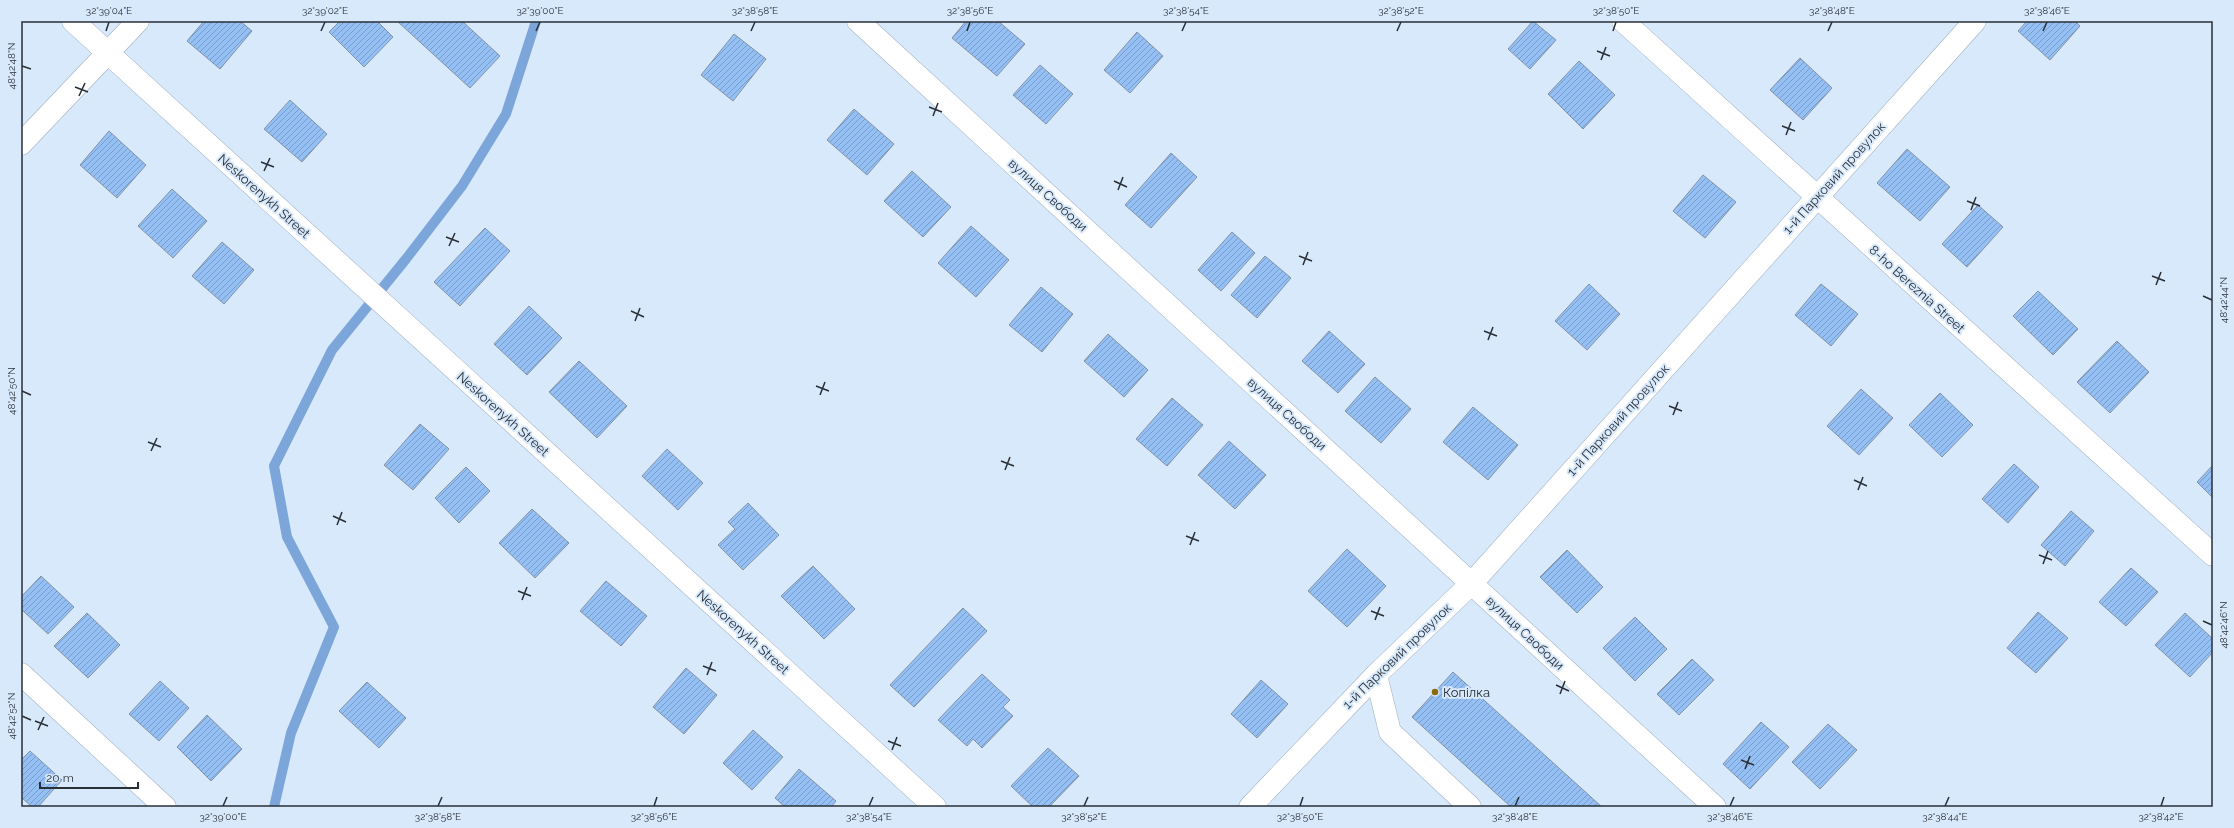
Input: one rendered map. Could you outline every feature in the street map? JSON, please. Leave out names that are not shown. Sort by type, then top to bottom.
[{"type":"street","name":"Neskorenykh Street","points":[[73,21],[934,807]]},
{"type":"street","points":[[21,144],[138,21]]},
{"type":"street","name":"вулиця Свободи","points":[[858,21],[1715,807]]},
{"type":"street","name":"8-ho Bereznia Street","points":[[1623,21],[1816,198],[2213,555]]},
{"type":"street","name":"1-й Парковий провулок","points":[[1250,807],[1376,675],[1472,583],[1974,21]]},
{"type":"street","points":[[21,674],[165,807]]},
{"type":"street","points":[[1376,675],[1390,732],[1470,807]]},
{"type":"building","points":[[204,21],[240,21],[252,31],[220,69],[187,41]]},
{"type":"building","points":[[340,21],[377,21],[393,37],[364,67],[329,32]]},
{"type":"building","points":[[397,21],[462,21],[500,56],[470,88]]},
{"type":"building","points":[[966,21],[998,21],[1025,44],[997,76],[952,38]]},
{"type":"building","points":[[1533,21],[1556,40],[1530,69],[1508,49]]},
{"type":"building","points":[[2027,21],[2075,21],[2080,26],[2050,60],[2018,31]]},
{"type":"building","points":[[1137,32],[1163,56],[1130,93],[1104,70]]},
{"type":"building","points":[[734,34],[766,59],[733,101],[701,75]]},
{"type":"building","points":[[1800,58],[1832,88],[1803,120],[1770,90]]},
{"type":"building","points":[[1579,61],[1615,95],[1583,129],[1548,94]]},
{"type":"building","points":[[1040,65],[1073,94],[1046,124],[1013,95]]},
{"type":"building","points":[[290,100],[327,134],[302,162],[264,129]]},
{"type":"building","points":[[854,109],[894,144],[867,175],[827,140]]},
{"type":"building","points":[[109,131],[146,165],[117,198],[80,165]]},
{"type":"building","points":[[1907,149],[1950,187],[1920,221],[1877,183]]},
{"type":"building","points":[[1171,153],[1197,177],[1151,228],[1125,205]]},
{"type":"building","points":[[912,171],[951,207],[923,237],[884,201]]},
{"type":"building","points":[[1703,175],[1736,202],[1705,238],[1673,211]]},
{"type":"building","points":[[172,189],[207,221],[173,258],[138,226]]},
{"type":"building","points":[[1978,205],[2003,227],[1967,267],[1942,244]]},
{"type":"building","points":[[971,226],[1009,260],[976,297],[938,263]]},
{"type":"building","points":[[485,228],[510,251],[460,306],[434,282]]},
{"type":"building","points":[[1232,232],[1255,253],[1221,291],[1198,270]]},
{"type":"building","points":[[222,242],[254,270],[224,304],[192,276]]},
{"type":"building","points":[[1265,256],[1291,278],[1257,318],[1231,295]]},
{"type":"building","points":[[1589,284],[1620,314],[1587,350],[1555,321]]},
{"type":"building","points":[[1821,284],[1858,314],[1831,346],[1795,315]]},
{"type":"building","points":[[1041,287],[1073,314],[1042,352],[1009,325]]},
{"type":"building","points":[[2038,291],[2078,329],[2053,355],[2013,316]]},
{"type":"building","points":[[529,306],[562,338],[527,375],[494,344]]},
{"type":"building","points":[[1329,331],[1365,364],[1338,393],[1302,361]]},
{"type":"building","points":[[1108,334],[1148,370],[1124,397],[1084,361]]},
{"type":"building","points":[[2117,341],[2149,372],[2110,413],[2077,382]]},
{"type":"building","points":[[579,361],[627,406],[597,438],[549,392]]},
{"type":"building","points":[[1375,377],[1411,409],[1381,443],[1345,411]]},
{"type":"building","points":[[1861,389],[1893,418],[1859,455],[1827,426]]},
{"type":"building","points":[[1940,393],[1973,425],[1942,457],[1909,425]]},
{"type":"building","points":[[1172,398],[1203,425],[1167,466],[1136,439]]},
{"type":"building","points":[[1473,407],[1518,445],[1488,480],[1443,442]]},
{"type":"building","points":[[420,424],[449,449],[413,490],[384,465]]},
{"type":"building","points":[[1229,441],[1266,475],[1235,509],[1198,475]]},
{"type":"building","points":[[667,449],[703,483],[678,510],[642,476]]},
{"type":"building","points":[[2014,464],[2039,487],[2008,523],[1982,499]]},
{"type":"building","points":[[2213,465],[2213,498],[2197,482]]},
{"type":"building","points":[[466,467],[490,491],[459,523],[435,498]]},
{"type":"building","points":[[748,503],[779,535],[743,570],[718,545],[735,529],[728,522]]},
{"type":"building","points":[[532,509],[569,543],[535,578],[499,543]]},
{"type":"building","points":[[2071,511],[2094,531],[2065,566],[2041,545]]},
{"type":"building","points":[[1347,549],[1386,586],[1347,627],[1308,591]]},
{"type":"building","points":[[1567,550],[1603,587],[1577,613],[1540,577]]},
{"type":"building","points":[[813,566],[855,609],[824,639],[781,596]]},
{"type":"building","points":[[2131,568],[2158,592],[2126,626],[2099,602]]},
{"type":"building","points":[[41,576],[74,607],[48,634],[21,609],[21,597]]},
{"type":"building","points":[[606,581],[647,616],[621,646],[580,611]]},
{"type":"building","points":[[963,608],[987,631],[914,707],[890,685]]},
{"type":"building","points":[[2038,612],[2068,638],[2036,673],[2007,648]]},
{"type":"building","points":[[87,613],[120,645],[88,678],[54,646]]},
{"type":"building","points":[[2185,613],[2213,639],[2213,652],[2190,677],[2155,645]]},
{"type":"building","points":[[1635,617],[1667,649],[1635,681],[1603,648]]},
{"type":"building","points":[[1692,659],[1714,680],[1679,715],[1657,694]]},
{"type":"building","points":[[686,668],[717,695],[684,734],[653,707]]},
{"type":"building","points":[[1453,672],[1602,807],[1511,807],[1412,717]]},
{"type":"building","points":[[982,674],[1010,700],[1003,707],[1013,716],[982,748],[973,739],[967,746],[938,720]]},
{"type":"building","points":[[1261,680],[1288,704],[1257,738],[1231,714]]},
{"type":"building","points":[[160,681],[189,708],[159,741],[129,714]]},
{"type":"building","points":[[367,682],[406,718],[379,748],[339,711]]},
{"type":"building","points":[[207,715],[242,749],[211,781],[177,747]]},
{"type":"building","points":[[1761,722],[1789,747],[1750,789],[1723,764]]},
{"type":"building","points":[[1828,724],[1857,750],[1820,789],[1792,762]]},
{"type":"building","points":[[753,730],[783,757],[752,790],[723,763]]},
{"type":"building","points":[[1048,748],[1079,776],[1049,807],[1033,807],[1011,786]]},
{"type":"building","points":[[30,751],[62,780],[38,807],[32,807],[21,797],[21,760]]},
{"type":"building","points":[[799,769],[836,801],[831,807],[785,807],[775,798]]},
{"type":"waterway","points":[[274,807],[291,733],[334,627],[287,537],[274,466],[332,350],[406,259],[462,186],[506,114],[536,21]]},
{"type":"place","name":"Копілка","points":[[1435,692]]}]
